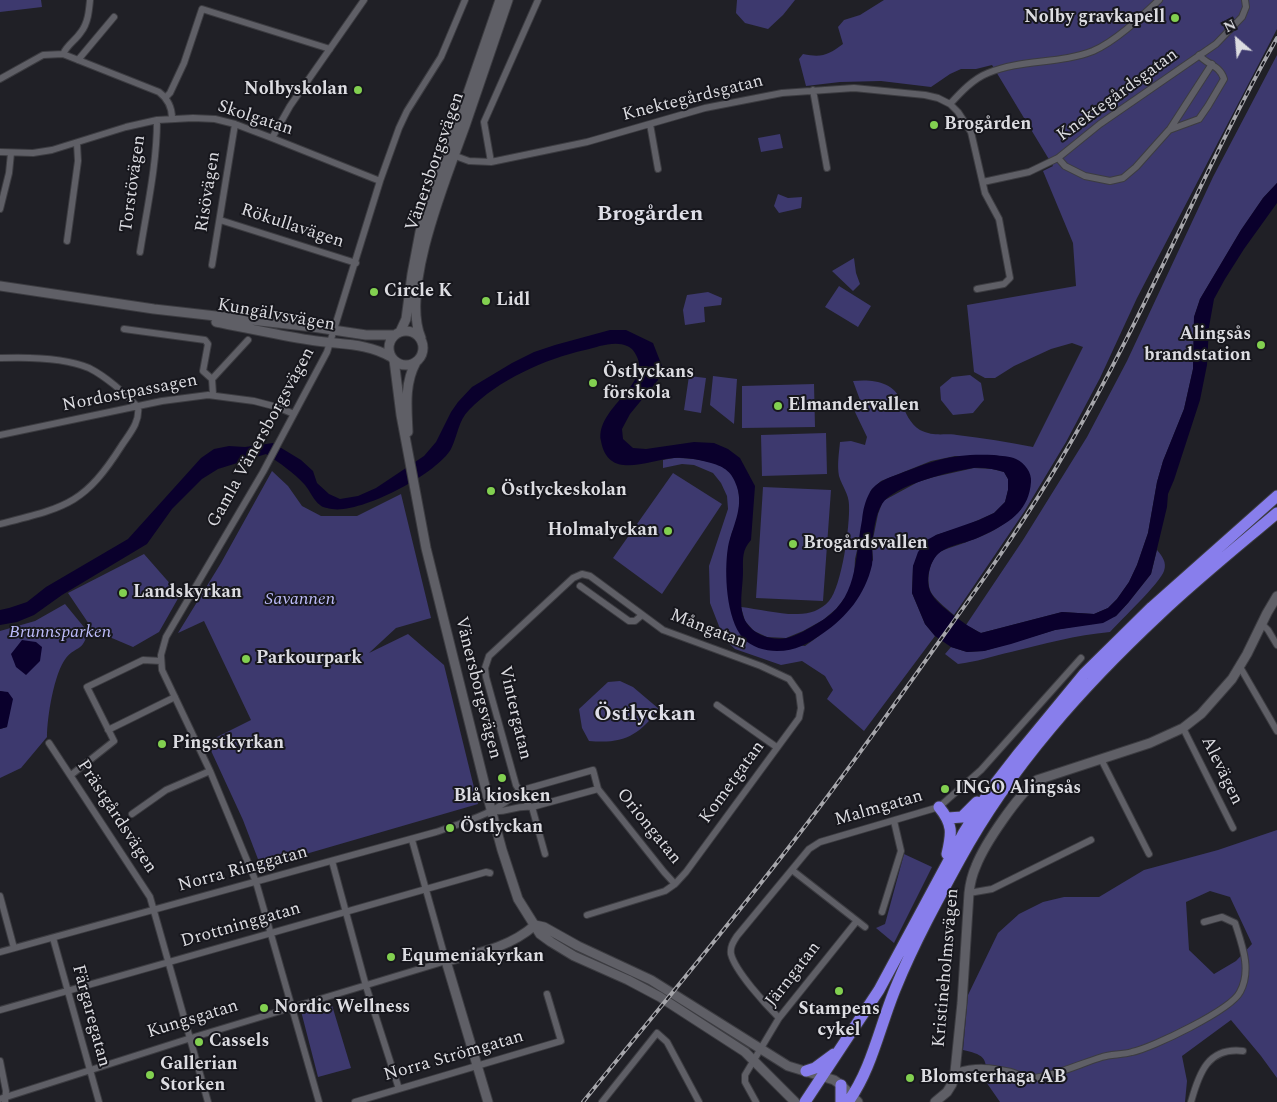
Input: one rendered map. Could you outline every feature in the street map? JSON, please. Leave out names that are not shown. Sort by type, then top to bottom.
[{"type":"highway","points":[[805,1102],[879,990],[944,866],[991,789],[1018,753],[1084,674],[1152,607],[1277,496]]},
{"type":"highway","points":[[853,1100],[895,988],[920,933],[962,856],[1004,788],[1025,760],[1093,680],[1161,613],[1277,512]]},
{"type":"highway","points":[[948,818],[962,816],[991,789]]},
{"type":"highway","points":[[939,807],[948,818],[950,838],[944,866]]},
{"type":"highway","points":[[806,1071],[815,1068],[840,1050]]},
{"type":"highway","points":[[814,1102],[819,1081]]},
{"type":"highway","points":[[841,1102],[842,1085]]},
{"type":"main road","name":"Vänersborgsvägen","points":[[421,338],[418,332],[416,308],[422,262],[430,227],[500,0]]},
{"type":"main road","name":"Vänersborgsvägen","points":[[397,333],[406,319],[420,232],[508,0]]},
{"type":"main road","name":"Kungälvsvägen","points":[[0,286],[154,310],[310,340],[365,346],[374,348],[393,358]]},
{"type":"main road","name":"Kungälvsvägen","points":[[154,310],[366,335],[397,333]]},
{"type":"main road","points":[[411,331],[421,338],[424,350],[420,359],[416,362],[404,365],[393,358],[389,348],[397,333],[411,331]]},
{"type":"main road","name":"Vänersborgsvägen","points":[[393,358],[414,491],[446,630],[492,811],[518,899],[540,934],[574,956],[653,992],[744,1052],[795,1102]]},
{"type":"main road","name":"Vänersborgsvägen","points":[[408,452],[407,388],[410,374],[416,362]]},
{"type":"main road","name":"Kristineholmsvägen","points":[[935,1102],[947,1092],[952,1084],[955,1072],[971,879],[976,864],[997,830],[1026,789],[1038,780],[1150,743],[1183,728],[1201,714],[1215,700],[1240,667],[1277,596]]},
{"type":"main road","points":[[535,925],[544,926],[578,946],[652,980],[788,1066],[806,1071],[819,1081],[842,1085],[853,1100]]},
{"type":"main road","name":"Kungsgatan","points":[[446,962],[504,945],[518,938],[535,925]]},
{"type":"main road","points":[[446,962],[488,1102]]},
{"type":"street","points":[[63,54],[68,44],[83,30],[90,0]]},
{"type":"street","points":[[272,138],[290,106],[364,0]]},
{"type":"street","name":"Gamla Vänersborgsvägen","points":[[161,661],[166,637],[268,462],[331,342],[380,181],[399,128],[441,57],[465,0]]},
{"type":"street","points":[[491,162],[484,122],[538,0]]},
{"type":"street","points":[[977,289],[1004,284],[1010,278],[999,219],[988,201],[971,132],[958,112],[950,104],[970,84],[988,73],[1080,55],[1100,47],[1139,19],[1159,0]]},
{"type":"street","name":"Knektegårdsgatan","points":[[983,182],[1029,172],[1058,158],[1100,124],[1216,44],[1242,17],[1246,7],[1245,0]]},
{"type":"street","points":[[166,97],[170,93],[184,63],[202,9],[330,49]]},
{"type":"street","points":[[78,60],[114,17]]},
{"type":"street","points":[[0,79],[43,55],[63,54],[149,88],[166,97],[172,112],[172,118]]},
{"type":"street","points":[[1169,130],[1199,120],[1224,78],[1222,72],[1199,55]]},
{"type":"street","points":[[1058,158],[1065,166],[1085,176],[1110,181],[1123,178],[1136,168],[1169,130],[1212,64]]},
{"type":"street","name":"Knektegårdsgatan","points":[[451,154],[469,161],[491,162],[586,142],[746,98],[782,93],[854,88],[926,95],[950,104]]},
{"type":"street","points":[[813,90],[827,168]]},
{"type":"street","name":"Skolgatan","points":[[0,152],[34,153],[52,150],[77,144],[126,127],[157,120],[172,118],[215,119],[235,124],[380,181]]},
{"type":"street","name":"Torstövägen","points":[[140,252],[156,151],[157,120]]},
{"type":"street","name":"Risövägen","points":[[212,265],[235,124]]},
{"type":"street","points":[[650,124],[658,169]]},
{"type":"street","points":[[67,241],[78,161],[77,144]]},
{"type":"street","points":[[0,209],[9,173],[11,153]]},
{"type":"street","name":"Rökullavägen","points":[[220,220],[356,263]]},
{"type":"street","points":[[124,329],[206,340],[208,344],[203,371],[212,379],[213,394]]},
{"type":"street","points":[[212,379],[248,340]]},
{"type":"street","points":[[0,358],[46,359],[71,362],[89,368],[128,396],[138,407],[137,421],[107,469],[90,488],[65,505],[0,524]]},
{"type":"street","name":"Nordostpassagen","points":[[0,435],[162,401],[213,394],[254,401],[294,414]]},
{"type":"street","name":"Mångatan","points":[[582,574],[590,576],[663,630],[762,666],[789,679],[799,693]]},
{"type":"street","name":"Vintergatan","points":[[531,807],[519,791],[486,677],[486,662],[489,656],[574,578],[582,574]]},
{"type":"street","points":[[580,586],[629,621],[635,621],[642,615]]},
{"type":"street","points":[[1262,624],[1277,645]]},
{"type":"street","name":"Malmgatan","points":[[779,1018],[762,1000],[737,966],[731,953],[731,946],[737,936],[792,870],[809,850],[820,842],[939,807],[981,770],[1081,658]]},
{"type":"street","points":[[71,775],[114,741],[87,687],[142,660],[161,661],[162,670],[210,772],[256,882],[319,1102]]},
{"type":"street","points":[[1240,667],[1277,731]]},
{"type":"street","name":"Kometgatan","points":[[675,884],[686,872],[799,718],[801,708],[799,693]]},
{"type":"street","points":[[108,730],[175,697]]},
{"type":"street","points":[[717,705],[775,746]]},
{"type":"street","name":"Alevägen","points":[[1183,728],[1233,828]]},
{"type":"street","name":"Prästgårdsvägen","points":[[49,742],[150,897],[208,1102]]},
{"type":"street","points":[[1101,759],[1150,854]]},
{"type":"street","name":"Oriongatan","points":[[492,811],[519,791],[593,770],[598,788],[675,884]]},
{"type":"street","points":[[132,814],[166,790],[210,772]]},
{"type":"street","name":"Oriongatan","points":[[492,811],[500,812],[520,806],[531,807],[598,788]]},
{"type":"street","points":[[531,807],[544,854]]},
{"type":"street","name":"Norra Ringgatan","points":[[0,952],[412,840],[464,823],[492,811]]},
{"type":"street","points":[[882,912],[901,852],[894,821]]},
{"type":"street","points":[[412,840],[446,962]]},
{"type":"street","points":[[969,893],[992,889],[1092,840]]},
{"type":"street","points":[[332,861],[366,986],[370,992],[399,1089]]},
{"type":"street","points":[[792,870],[856,922],[865,927]]},
{"type":"street","name":"Drottninggatan","points":[[0,1010],[486,872],[490,873]]},
{"type":"street","points":[[587,915],[656,894],[675,884]]},
{"type":"street","points":[[0,896],[14,948]]},
{"type":"street","points":[[955,1072],[972,1067],[995,1068],[1032,1078],[1104,1056],[1132,1052],[1154,1045],[1214,1014],[1239,994],[1247,976],[1243,948],[1235,923],[1222,917],[1204,922]]},
{"type":"street","name":"Järngatan","points":[[756,1102],[745,1082],[745,1075],[779,1018],[856,922]]},
{"type":"street","name":"Färgaregatan","points":[[53,938],[99,1102]]},
{"type":"street","name":"Kungsgatan","points":[[4,1099],[90,1069],[446,962]]},
{"type":"street","name":"Norra Strömgatan","points":[[355,1102],[562,1041],[547,994]]},
{"type":"street","points":[[602,1102],[658,1033],[668,1042],[699,1102]]},
{"type":"street","points":[[1191,1102],[1198,1078],[1217,1055],[1230,1050],[1243,1051]]},
{"type":"street","points":[[0,1061],[6,1091],[4,1099]]},
{"type":"green space","points":[[0,0],[41,0],[42,7],[0,12]]},
{"type":"green space","points":[[737,0],[795,0],[768,29],[745,23],[736,13]]},
{"type":"green space","points":[[884,0],[1277,0],[1277,29],[1137,298],[1100,378],[1066,442],[1024,512],[954,615],[932,594],[929,584],[929,572],[933,560],[940,552],[990,532],[1021,509],[999,456],[955,456],[931,461],[881,481],[871,490],[855,559],[854,579],[848,594],[836,609],[823,620],[803,631],[786,638],[767,637],[754,631],[745,621],[741,607],[785,614],[811,612],[819,609],[829,601],[838,582],[847,540],[849,514],[848,497],[838,472],[840,442],[851,441],[865,445],[867,437],[855,412],[860,400],[853,381],[874,381],[893,389],[898,394],[911,421],[916,427],[925,432],[976,437],[1033,447],[1083,347],[1072,343],[1051,349],[1014,366],[995,378],[985,378],[974,372],[967,305],[1076,286],[1073,243],[1043,171],[1053,166],[992,65],[976,69],[961,69],[931,87],[881,81],[840,82],[806,86],[799,59],[803,54],[815,56],[829,53],[838,48],[843,44],[838,27],[844,20],[860,15]]},
{"type":"green space","points":[[1277,55],[1277,183],[1263,198],[1241,230],[1200,299],[1194,317],[1193,369],[1184,409],[1163,461],[1157,482],[1148,533],[1129,582],[1108,608],[1094,614],[1062,612],[981,633],[966,625],[1023,540],[1087,437],[1127,361],[1213,177]]},
{"type":"green space","points":[[780,134],[783,148],[761,152],[758,138]]},
{"type":"green space","points":[[778,194],[788,198],[802,197],[801,208],[779,213],[774,206]]},
{"type":"green space","points":[[854,258],[860,284],[853,291],[832,271]]},
{"type":"green space","points":[[839,286],[871,306],[858,327],[825,307]]},
{"type":"green space","points":[[708,292],[722,298],[721,305],[704,307],[705,322],[685,325],[683,310],[687,295]]},
{"type":"green space","points":[[970,375],[981,383],[984,400],[973,413],[953,415],[941,400],[940,387],[952,377]]},
{"type":"green space","points":[[689,376],[706,378],[701,413],[684,410]]},
{"type":"green space","points":[[713,376],[737,379],[734,424],[710,405]]},
{"type":"green space","name":"Elmandervallen","points":[[814,384],[815,427],[742,428],[742,386]]},
{"type":"green space","points":[[826,433],[827,474],[762,476],[761,435]]},
{"type":"green space","points":[[674,458],[695,459],[718,464],[729,471],[736,481],[739,493],[739,512],[729,545],[727,577],[732,604],[745,640],[805,646],[819,636],[873,560],[872,544],[878,514],[883,501],[918,482],[974,468],[1004,472],[1008,479],[1008,490],[1005,502],[994,513],[965,526],[936,535],[913,566],[912,593],[925,624],[935,636],[864,731],[827,699],[833,690],[825,676],[802,661],[781,665],[735,649],[724,639],[710,603],[709,566],[728,509],[727,496],[721,483],[713,473],[694,465],[682,464],[663,468],[663,460]]},
{"type":"green space","name":"Savannen","points":[[272,471],[288,486],[302,506],[321,516],[357,516],[401,494],[431,618],[396,628],[369,653],[408,634],[444,665],[478,804],[261,867],[243,820],[207,742],[251,720],[204,621],[178,633],[221,563]]},
{"type":"green space","name":"Holmalyckan","points":[[673,473],[722,504],[662,594],[613,558]]},
{"type":"green space","name":"Brogårdsvallen","points":[[763,487],[831,490],[823,601],[756,598]]},
{"type":"green space","points":[[1157,550],[1165,565],[1161,577],[1110,632],[1060,640],[958,664],[945,654],[951,647],[967,652],[984,651],[1055,630],[1088,624],[1116,616],[1151,574]]},
{"type":"green space","points":[[144,554],[180,595],[159,632],[133,647],[93,630],[68,593]]},
{"type":"green space","name":"Brunnsparken","points":[[65,604],[88,632],[86,639],[81,646],[66,658],[58,674],[48,719],[47,737],[21,768],[0,778],[0,729],[7,727],[8,693],[0,691],[0,631],[35,621]]},
{"type":"green space","points":[[620,681],[633,687],[659,709],[644,726],[629,736],[612,741],[589,741],[582,728],[579,709],[608,682]]},
{"type":"green space","points":[[1277,830],[1277,1078],[1231,1020],[1182,1056],[1187,1081],[1185,1102],[1000,1102],[984,1079],[986,1072],[985,1061],[975,1053],[963,1050],[968,995],[998,933],[1019,914],[1043,902],[1064,897],[1099,897],[1144,870],[1218,850]],"holes":[[[1210,891],[1230,897],[1252,944],[1236,961],[1214,974],[1189,950],[1186,902]]]},
{"type":"green space","points":[[904,854],[932,867],[894,943],[876,928],[885,924]]},
{"type":"green space","points":[[331,1002],[351,1068],[318,1077],[301,1011]]},
{"type":"shaded area","points":[[1277,183],[1277,203],[1244,249],[1214,299],[1209,327],[1207,365],[1200,400],[1168,494],[1167,507],[1151,574],[1116,616],[1103,623],[1055,630],[984,651],[967,652],[951,647],[935,636],[925,624],[912,593],[913,566],[918,552],[927,540],[936,535],[994,513],[1005,502],[1008,490],[1008,479],[1004,472],[989,468],[973,468],[924,480],[888,497],[882,504],[875,525],[872,565],[865,586],[847,613],[831,627],[817,638],[790,650],[768,650],[750,644],[737,630],[728,595],[726,569],[728,547],[737,517],[739,502],[739,495],[733,477],[724,468],[693,459],[674,458],[630,465],[612,461],[605,453],[601,441],[601,429],[606,418],[631,386],[637,376],[639,366],[633,350],[622,344],[612,344],[554,359],[508,380],[481,399],[465,414],[451,449],[430,470],[397,490],[360,505],[345,509],[323,507],[296,476],[266,454],[218,469],[202,479],[172,509],[147,544],[62,595],[34,615],[17,622],[0,625],[0,610],[27,602],[46,587],[128,539],[201,458],[214,449],[273,443],[301,460],[313,471],[317,483],[329,494],[340,499],[358,496],[376,488],[424,456],[436,442],[451,412],[472,387],[534,352],[610,330],[626,330],[653,343],[662,366],[658,380],[630,414],[622,429],[623,439],[633,448],[646,449],[694,442],[714,443],[728,449],[740,458],[755,486],[751,540],[746,547],[743,558],[741,607],[746,623],[761,635],[781,639],[803,632],[831,614],[841,603],[848,591],[852,578],[864,506],[870,492],[879,483],[945,458],[968,455],[1011,457],[1019,461],[1030,475],[1030,491],[1023,507],[1005,523],[990,532],[938,554],[932,562],[928,578],[929,588],[934,598],[953,615],[981,633],[1062,612],[1094,614],[1108,608],[1129,582],[1148,533],[1157,482],[1163,461],[1184,409],[1193,369],[1194,317],[1200,299],[1241,230],[1263,198]]},
{"type":"shaded area","points":[[22,640],[36,642],[42,647],[40,661],[26,675],[16,667],[11,654]]},
{"type":"shaded area","points":[[0,691],[8,692],[13,699],[7,727],[0,729]]},
{"type":"railway","points":[[583,1102],[744,904],[850,767],[1021,524],[1067,449],[1122,348],[1224,140],[1277,38]]},
{"type":"place","name":"Nolby gravkapell","points":[[1175,18]]},
{"type":"place","name":"Nolbyskolan","points":[[358,90]]},
{"type":"place","name":"Brogården","points":[[934,125]]},
{"type":"place","name":"Circle K","points":[[374,292]]},
{"type":"place","name":"Lidl","points":[[486,301]]},
{"type":"place","name":"Alingsås brandstation","points":[[1261,345]]},
{"type":"place","name":"Östlyckans förskola","points":[[593,383]]},
{"type":"place","name":"Elmandervallen","points":[[778,406]]},
{"type":"place","name":"Östlyckeskolan","points":[[491,491]]},
{"type":"place","name":"Holmalyckan","points":[[668,531]]},
{"type":"place","name":"Brogårdsvallen","points":[[793,544]]},
{"type":"place","name":"Landskyrkan","points":[[123,593]]},
{"type":"place","name":"Parkourpark","points":[[246,659]]},
{"type":"place","name":"Pingstkyrkan","points":[[162,744]]},
{"type":"place","name":"Blå kiosken","points":[[502,778]]},
{"type":"place","name":"INGO Alingsås","points":[[945,789]]},
{"type":"place","name":"Östlyckan","points":[[450,828]]},
{"type":"place","name":"Equmeniakyrkan","points":[[391,957]]},
{"type":"place","name":"Stampens cykel","points":[[839,991]]},
{"type":"place","name":"Nordic Wellness","points":[[264,1008]]},
{"type":"place","name":"Cassels","points":[[199,1042]]},
{"type":"place","name":"Gallerian Storken","points":[[150,1075]]},
{"type":"place","name":"Blomsterhaga AB","points":[[910,1078]]},
{"type":"district","name":"Brogården","points":[[650,216]]},
{"type":"district","name":"Östlyckan","points":[[645,716]]}]
